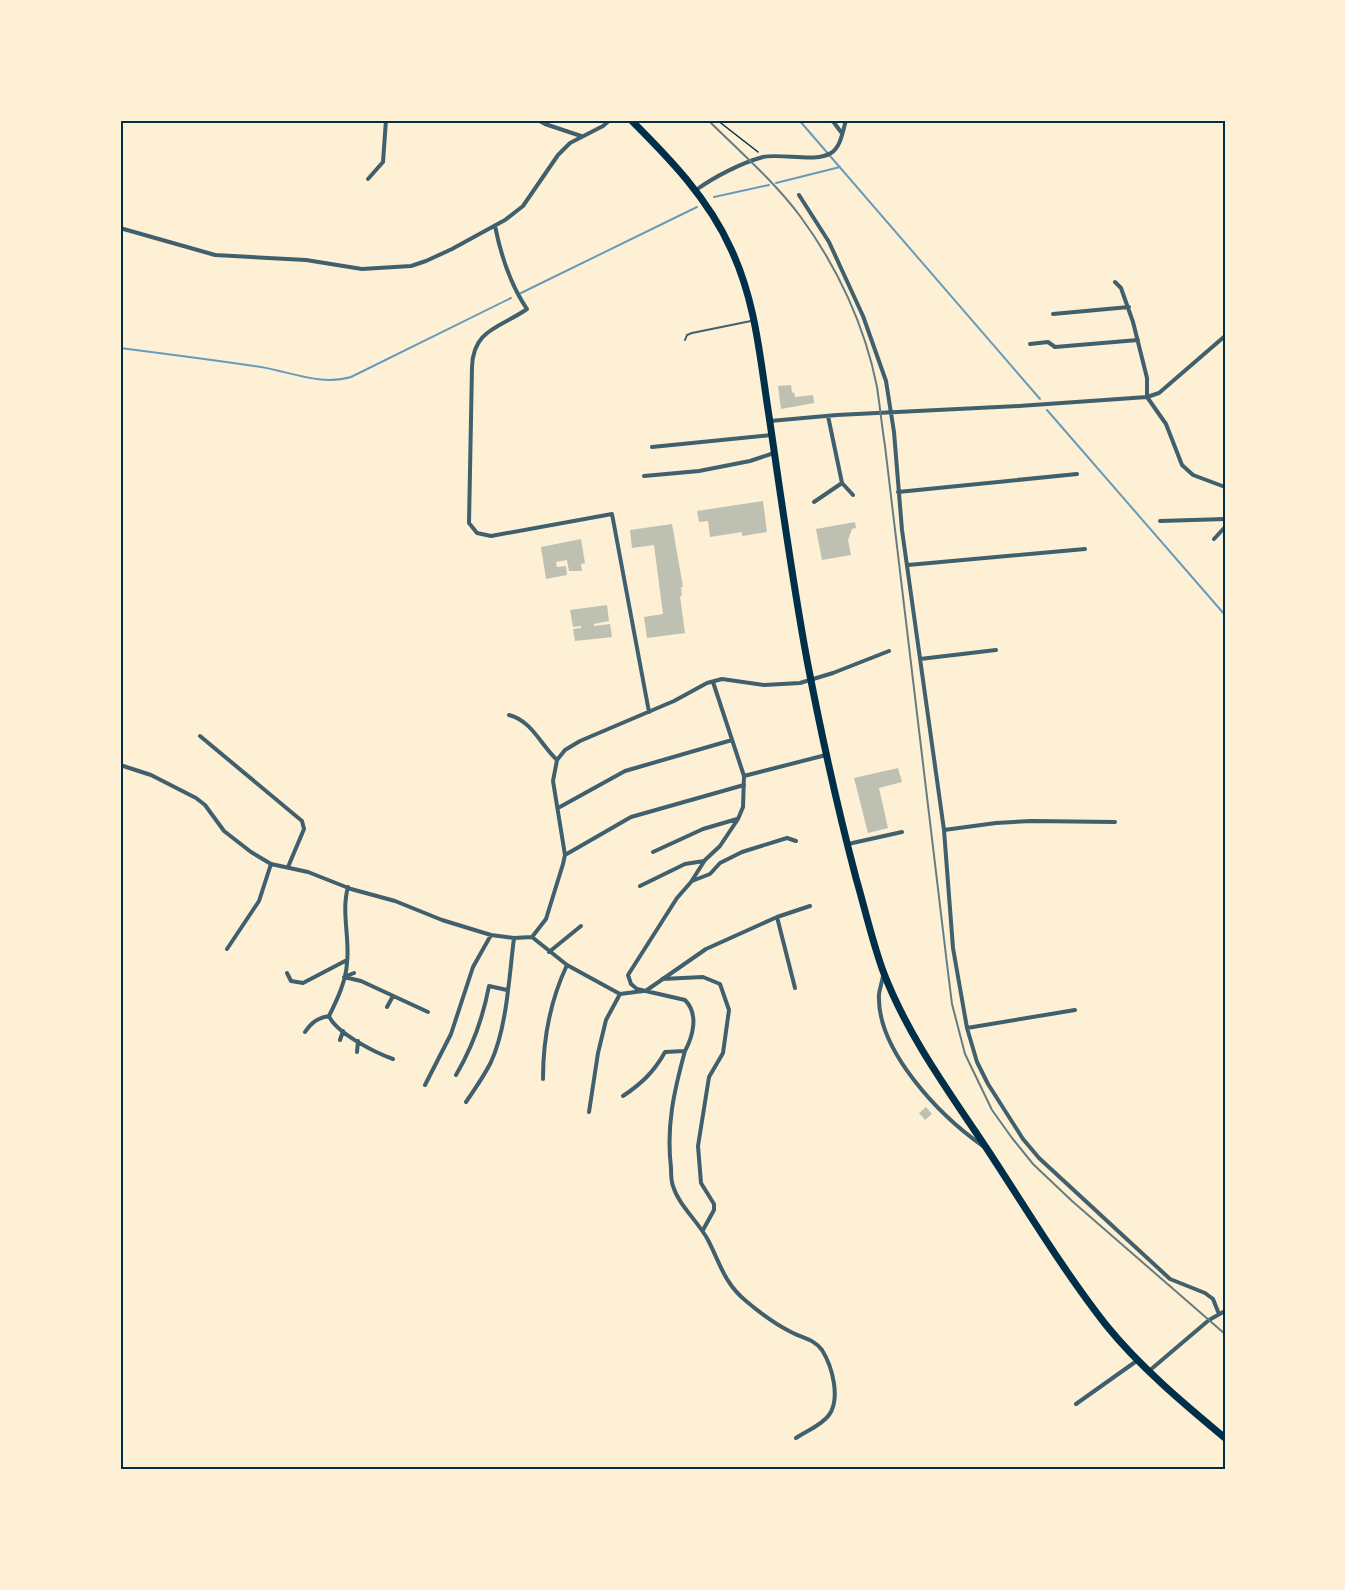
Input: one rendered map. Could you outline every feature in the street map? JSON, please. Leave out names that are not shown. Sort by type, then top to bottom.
[{"type":"main road","points":[[631,120],[696,190],[731,248],[744,281],[754,320],[786,539],[827,755],[847,844],[884,972],[911,1032],[1082,1292],[1108,1326],[1149,1371],[1225,1438]]},
{"type":"street","points":[[368,179],[383,162],[386,120]]},
{"type":"street","points":[[538,120],[582,136]]},
{"type":"street","points":[[120,228],[215,255],[306,260],[362,268],[394,268],[426,261],[495,226],[523,206],[558,156],[570,143],[610,120]]},
{"type":"street","points":[[832,120],[842,133]]},
{"type":"street","points":[[696,190],[712,179],[762,158],[828,155],[840,141],[846,120]]},
{"type":"street","points":[[799,195],[829,242],[863,316],[886,381],[898,492],[944,830],[953,948],[967,1028],[977,1062],[998,1102],[1039,1158],[1170,1279],[1205,1293],[1213,1299],[1219,1314]]},
{"type":"street","points":[[495,226],[501,254],[514,287],[527,309],[499,326],[478,341],[475,346],[472,367],[469,523],[477,533],[491,536],[612,514],[649,712]]},
{"type":"street","points":[[1115,282],[1121,288],[1129,307],[1147,378],[1147,397],[1166,424],[1186,470],[1205,481],[1225,488]]},
{"type":"street","points":[[1053,314],[1129,307]]},
{"type":"street","points":[[770,421],[1147,397],[1158,393],[1225,336]]},
{"type":"street","points":[[1030,344],[1048,342],[1055,346],[1138,340]]},
{"type":"street","points":[[828,416],[842,483],[853,495]]},
{"type":"street","points":[[652,447],[772,435]]},
{"type":"street","points":[[644,476],[699,471],[750,461],[774,453]]},
{"type":"street","points":[[898,492],[1077,474]]},
{"type":"street","points":[[814,502],[842,483]]},
{"type":"street","points":[[1160,521],[1225,519]]},
{"type":"street","points":[[1214,539],[1225,527]]},
{"type":"street","points":[[908,565],[1085,549]]},
{"type":"street","points":[[920,659],[996,650]]},
{"type":"street","points":[[120,765],[159,779],[196,798],[205,805],[224,831],[251,852],[272,864],[321,876],[442,920],[491,935],[514,938],[532,937],[546,919],[565,855],[552,781],[557,760],[565,750],[580,741],[713,682],[731,680],[782,685],[811,680],[889,651]]},
{"type":"street","points":[[713,682],[744,776],[743,807],[720,846],[705,860],[677,898],[628,975],[637,989],[685,1000],[690,1006],[693,1024],[690,1042],[685,1051],[669,1117],[669,1157],[673,1186],[684,1206],[703,1230],[727,1281],[744,1300],[792,1333],[811,1340],[822,1349],[836,1386],[834,1405],[829,1415],[796,1438]]},
{"type":"street","points":[[509,714],[521,718],[530,726],[544,748],[557,760]]},
{"type":"street","points":[[200,736],[302,821],[304,829],[288,867]]},
{"type":"street","points":[[558,808],[625,771],[732,740]]},
{"type":"street","points":[[744,776],[827,755]]},
{"type":"street","points":[[120,771],[126,766]]},
{"type":"street","points":[[565,855],[631,816],[744,785]]},
{"type":"street","points":[[653,852],[703,829],[738,819]]},
{"type":"street","points":[[944,830],[1031,821],[1115,822]]},
{"type":"street","points":[[847,844],[902,832]]},
{"type":"street","points":[[691,882],[710,874],[720,863],[742,852],[787,838],[796,841]]},
{"type":"street","points":[[640,886],[685,864],[705,860]]},
{"type":"street","points":[[227,950],[259,901],[272,864]]},
{"type":"street","points":[[348,887],[344,898],[348,960],[329,1016],[331,1022],[343,1031],[393,1059]]},
{"type":"street","points":[[532,937],[567,965],[620,994],[647,991],[706,949],[777,917],[810,906]]},
{"type":"street","points":[[777,917],[795,988]]},
{"type":"street","points":[[549,952],[581,926]]},
{"type":"street","points":[[425,1085],[451,1034],[473,967],[491,935]]},
{"type":"street","points":[[466,1102],[495,1052],[501,1029],[514,938]]},
{"type":"street","points":[[286,973],[291,981],[303,983],[348,960]]},
{"type":"street","points":[[543,1078],[543,1047],[555,990],[567,965]]},
{"type":"street","points":[[884,972],[879,993],[880,1007],[893,1047],[926,1094],[947,1118],[987,1148]]},
{"type":"street","points":[[344,977],[354,973]]},
{"type":"street","points":[[344,977],[361,981],[428,1012]]},
{"type":"street","points":[[662,980],[703,977],[720,984],[729,1010],[723,1053],[709,1077],[698,1146],[701,1183],[714,1204],[714,1210],[703,1230]]},
{"type":"street","points":[[456,1075],[479,1027],[489,986],[507,990]]},
{"type":"street","points":[[589,1112],[600,1042],[606,1020],[620,994]]},
{"type":"street","points":[[387,1007],[393,996]]},
{"type":"street","points":[[967,1028],[1075,1010]]},
{"type":"street","points":[[305,1032],[320,1017],[329,1016]]},
{"type":"street","points":[[340,1040],[343,1031]]},
{"type":"street","points":[[357,1052],[358,1041]]},
{"type":"street","points":[[623,1096],[640,1084],[657,1066],[665,1052],[685,1051]]},
{"type":"street","points":[[1149,1371],[1225,1311]]},
{"type":"street","points":[[1076,1404],[1138,1360]]},
{"type":"lane","points":[[685,340],[687,335],[692,333],[754,320]]},
{"type":"path","points":[[717,120],[755,149],[762,158]]},
{"type":"building","points":[[791,385],[795,397],[813,395],[814,403],[781,409],[778,386]]},
{"type":"building","points":[[763,501],[767,532],[742,536],[742,532],[710,537],[708,521],[699,522],[697,511]]},
{"type":"building","points":[[855,522],[856,528],[852,529],[848,540],[851,555],[822,560],[816,529]]},
{"type":"building","points":[[672,524],[683,587],[681,587],[682,596],[680,596],[685,633],[647,638],[644,617],[663,614],[654,545],[632,548],[630,530]]},
{"type":"building","points":[[581,539],[585,563],[581,564],[582,571],[569,571],[567,560],[556,562],[557,567],[566,566],[567,575],[546,579],[541,547]]},
{"type":"building","points":[[607,605],[609,621],[594,624],[594,626],[610,624],[612,637],[575,641],[573,629],[581,628],[581,626],[573,627],[570,610]]},
{"type":"building","points":[[898,768],[902,782],[879,788],[888,828],[868,833],[854,778]]},
{"type":"building","points":[[926,1107],[932,1114],[925,1120],[919,1113]]},
{"type":"waterway","points":[[799,120],[1040,399]]},
{"type":"waterway","points":[[776,183],[840,167]]},
{"type":"waterway","points":[[714,197],[769,185]]},
{"type":"waterway","points":[[521,293],[697,207]]},
{"type":"waterway","points":[[120,348],[261,367],[317,379],[340,379],[351,377],[511,298]]},
{"type":"waterway","points":[[1047,410],[1225,615]]},
{"type":"railway","points":[[708,120],[779,191],[813,235],[848,297],[872,364],[885,446],[952,1004],[965,1054],[992,1110],[1033,1164],[1072,1201],[1225,1334]]}]
